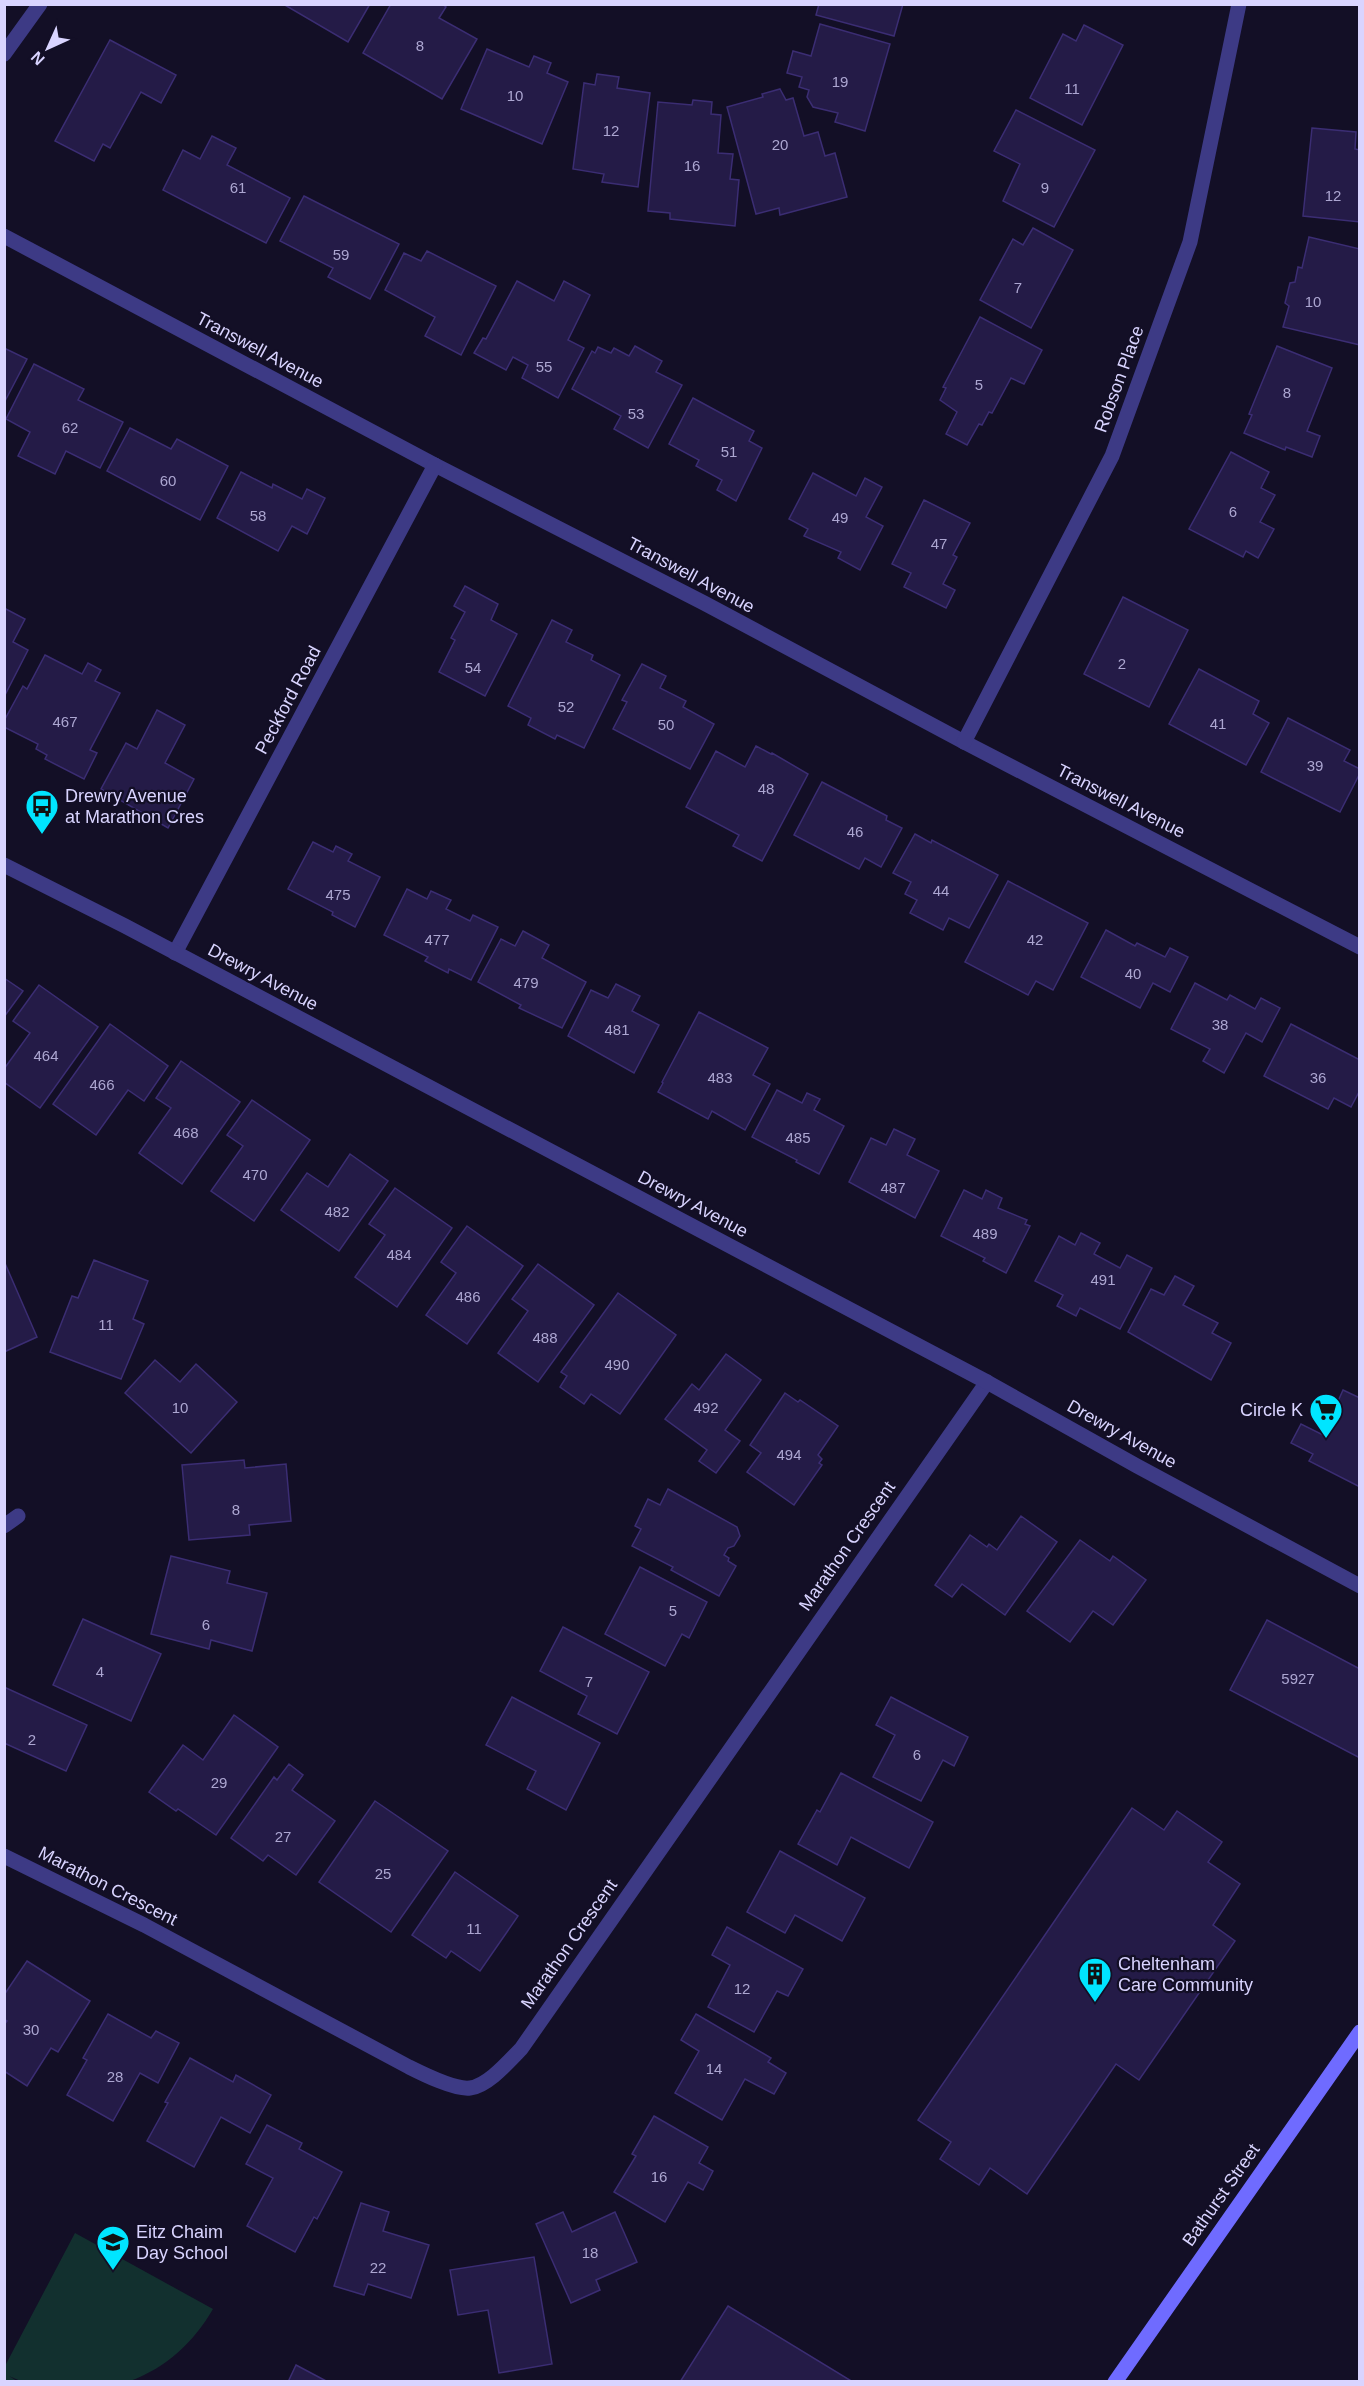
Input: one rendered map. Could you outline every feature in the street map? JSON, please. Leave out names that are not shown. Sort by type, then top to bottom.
[{"type":"main road","name":"Bathurst Street","points":[[1115,2382],[1359,2032]]},
{"type":"street","points":[[4,54],[40,4]]},
{"type":"street","name":"Robson Place","points":[[964,742],[1112,456],[1190,242],[1239,4]]},
{"type":"street","name":"Transwell Avenue","points":[[4,236],[435,465],[704,603],[964,742],[1359,947]]},
{"type":"street","name":"Peckford Road","points":[[175,953],[435,465]]},
{"type":"street","name":"Drewry Avenue","points":[[4,865],[987,1382],[1359,1586]]},
{"type":"street","name":"Marathon Crescent","points":[[4,1856],[144,1925],[409,2067],[441,2082],[470,2088],[497,2074],[520,2049],[987,1382]]},
{"type":"street","points":[[4,1526],[18,1516]]},
{"type":"green space","points":[[75,2233],[213,2309],[197,2332],[178,2352],[155,2369],[130,2381],[23,2382],[9,2376],[17,2381],[5,2381],[5,2366]]},
{"type":"building","points":[[283,4],[370,4],[348,42]]},
{"type":"building","points":[[391,4],[442,4],[446,7],[439,18],[477,39],[442,99],[363,53]]},
{"type":"building","points":[[819,4],[903,4],[894,36],[816,15]]},
{"type":"building","points":[[820,24],[890,44],[865,131],[835,122],[838,113],[813,107],[807,97],[809,90],[799,87],[802,77],[787,73],[793,51],[811,56]]},
{"type":"building","points":[[1084,25],[1123,45],[1082,125],[1030,98],[1063,34],[1076,41]]},
{"type":"building","points":[[110,40],[176,75],[161,103],[141,92],[110,148],[103,144],[94,161],[55,141]]},
{"type":"building","points":[[487,49],[529,67],[534,56],[551,63],[547,73],[568,82],[542,144],[461,109]]},
{"type":"building","points":[[597,74],[619,77],[617,88],[650,93],[638,187],[602,182],[604,174],[573,169],[584,83],[595,85]]},
{"type":"building","points":[[780,89],[786,100],[793,98],[804,136],[818,132],[825,156],[835,153],[847,197],[780,215],[779,208],[756,214],[727,107],[763,97],[762,94]]},
{"type":"building","points":[[693,100],[712,102],[711,114],[721,115],[718,153],[733,154],[730,179],[739,180],[735,226],[670,219],[670,213],[648,211],[658,102],[692,105]]},
{"type":"building","points":[[1016,110],[1095,150],[1054,227],[1003,201],[1020,164],[994,151]]},
{"type":"building","points":[[1312,128],[1356,132],[1355,149],[1360,150],[1360,222],[1303,216]]},
{"type":"building","points":[[212,136],[236,148],[227,165],[290,198],[266,243],[163,190],[183,150],[200,159]]},
{"type":"building","points":[[304,196],[399,244],[370,299],[328,277],[333,268],[280,241]]},
{"type":"building","points":[[1033,228],[1073,250],[1031,328],[980,300],[1013,239],[1023,245]]},
{"type":"building","points":[[1309,237],[1360,249],[1360,345],[1283,327],[1289,306],[1285,303],[1290,283],[1295,282],[1298,267],[1302,268]]},
{"type":"building","points":[[427,251],[496,286],[461,355],[425,336],[435,317],[385,290],[404,253],[421,261]]},
{"type":"building","points":[[517,281],[554,301],[564,281],[590,295],[568,340],[584,348],[558,398],[522,378],[528,365],[513,357],[506,370],[474,353],[483,338],[486,339]]},
{"type":"building","points":[[980,317],[1042,350],[1024,384],[1011,378],[992,413],[989,412],[982,425],[979,424],[967,445],[946,434],[957,412],[940,400],[946,388],[943,387]]},
{"type":"building","points":[[635,346],[662,361],[656,372],[682,385],[648,448],[614,429],[621,416],[572,389],[592,351],[595,353],[598,347],[611,353],[614,348],[629,356]]},
{"type":"building","points":[[1277,346],[1332,368],[1307,431],[1320,436],[1312,457],[1286,447],[1285,450],[1244,433],[1252,415],[1249,414]]},
{"type":"building","points":[[4,348],[27,359],[4,403]]},
{"type":"building","points":[[34,364],[84,389],[78,400],[123,422],[100,468],[66,451],[55,474],[18,456],[30,432],[6,419]]},
{"type":"building","points":[[693,398],[754,431],[749,441],[762,448],[736,501],[717,490],[722,480],[696,466],[699,460],[669,444]]},
{"type":"building","points":[[130,428],[171,449],[177,439],[228,466],[200,520],[107,471]]},
{"type":"building","points":[[1231,452],[1269,472],[1261,488],[1275,495],[1260,522],[1274,529],[1258,558],[1246,551],[1243,557],[1189,529]]},
{"type":"building","points":[[241,472],[272,488],[273,484],[302,499],[307,489],[325,498],[307,534],[292,526],[278,551],[217,518]]},
{"type":"building","points":[[813,473],[856,496],[865,478],[882,487],[866,517],[883,526],[860,570],[838,558],[841,552],[804,536],[808,529],[789,519]]},
{"type":"building","points":[[924,500],[970,523],[953,555],[957,557],[943,584],[955,590],[946,608],[904,587],[911,573],[892,564]]},
{"type":"building","points":[[465,586],[498,604],[491,620],[517,634],[485,696],[439,672],[455,640],[451,638],[465,612],[454,606]]},
{"type":"building","points":[[1123,597],[1188,630],[1149,707],[1084,674]]},
{"type":"building","points":[[4,608],[25,619],[13,642],[28,650],[4,697]]},
{"type":"building","points":[[552,620],[572,630],[566,642],[593,655],[591,660],[620,675],[584,748],[557,735],[555,739],[528,725],[531,718],[508,706]]},
{"type":"building","points":[[45,655],[82,674],[88,663],[101,670],[95,681],[120,693],[90,750],[97,753],[84,779],[45,759],[47,755],[36,749],[38,744],[4,727],[4,721],[23,686],[27,689]]},
{"type":"building","points":[[642,664],[666,676],[660,688],[686,701],[683,707],[714,724],[690,769],[613,729],[627,702],[622,700]]},
{"type":"building","points":[[1199,669],[1259,701],[1253,714],[1269,723],[1246,765],[1169,724]]},
{"type":"building","points":[[157,710],[185,725],[165,763],[194,779],[168,828],[101,789],[126,743],[137,749]]},
{"type":"building","points":[[1288,718],[1350,750],[1344,761],[1360,769],[1360,773],[1340,812],[1261,772]]},
{"type":"building","points":[[756,746],[808,774],[762,861],[733,846],[739,835],[686,807],[716,751],[745,767]]},
{"type":"building","points":[[822,782],[887,816],[886,820],[902,828],[881,867],[865,858],[859,869],[794,835]]},
{"type":"building","points":[[915,834],[931,843],[932,840],[998,875],[969,928],[949,918],[943,930],[910,913],[917,900],[905,894],[911,882],[893,873]]},
{"type":"building","points":[[313,842],[333,852],[336,846],[352,854],[348,861],[380,877],[355,927],[332,915],[333,912],[288,889]]},
{"type":"building","points":[[1008,881],[1088,923],[1053,990],[1036,981],[1028,995],[965,962]]},
{"type":"building","points":[[407,889],[427,899],[431,891],[451,900],[446,909],[470,921],[473,915],[498,927],[471,980],[449,969],[448,973],[425,961],[428,957],[384,935]]},
{"type":"building","points":[[1106,930],[1135,946],[1137,943],[1165,957],[1170,948],[1188,957],[1170,992],[1153,983],[1140,1008],[1081,977]]},
{"type":"building","points":[[523,931],[549,945],[542,958],[586,982],[562,1028],[519,1008],[521,1005],[478,982],[501,939],[515,946]]},
{"type":"building","points":[[4,978],[23,991],[4,1017]]},
{"type":"building","points":[[1195,983],[1227,1000],[1230,995],[1255,1009],[1261,998],[1280,1008],[1262,1042],[1246,1033],[1224,1073],[1203,1061],[1210,1049],[1171,1029]]},
{"type":"building","points":[[616,984],[640,996],[632,1011],[659,1025],[634,1073],[568,1036],[591,990],[608,998]]},
{"type":"building","points":[[39,985],[98,1027],[40,1108],[4,1082],[4,1069],[30,1033],[13,1021]]},
{"type":"building","points":[[699,1012],[768,1048],[753,1075],[770,1084],[745,1130],[712,1111],[708,1119],[658,1092]]},
{"type":"building","points":[[110,1024],[168,1066],[144,1101],[128,1090],[96,1135],[53,1104]]},
{"type":"building","points":[[1291,1024],[1360,1060],[1360,1090],[1351,1107],[1334,1098],[1328,1109],[1264,1076]]},
{"type":"building","points":[[181,1061],[240,1102],[182,1184],[139,1153],[171,1108],[156,1098]]},
{"type":"building","points":[[777,1090],[802,1103],[807,1093],[820,1099],[814,1110],[844,1126],[819,1174],[752,1137]]},
{"type":"building","points":[[252,1100],[310,1140],[254,1221],[211,1191],[243,1146],[227,1135]]},
{"type":"building","points":[[894,1129],[915,1139],[907,1155],[939,1171],[915,1218],[849,1182],[871,1138],[886,1145]]},
{"type":"building","points":[[350,1154],[388,1181],[339,1251],[281,1210],[307,1173],[328,1187]]},
{"type":"building","points":[[395,1188],[452,1228],[397,1307],[355,1277],[385,1235],[369,1224]]},
{"type":"building","points":[[964,1190],[982,1199],[986,1190],[1002,1198],[998,1208],[1027,1220],[1025,1224],[1030,1226],[1006,1273],[983,1261],[985,1258],[941,1236]]},
{"type":"building","points":[[467,1226],[523,1266],[467,1344],[426,1315],[456,1273],[441,1262]]},
{"type":"building","points":[[1081,1233],[1100,1243],[1094,1254],[1120,1268],[1127,1255],[1152,1268],[1120,1329],[1080,1308],[1076,1316],[1057,1306],[1063,1295],[1035,1281],[1059,1236],[1075,1245]]},
{"type":"building","points":[[94,1260],[148,1281],[133,1319],[144,1324],[121,1379],[50,1352],[72,1296],[78,1298]]},
{"type":"building","points":[[4,1261],[37,1337],[4,1352]]},
{"type":"building","points":[[538,1264],[594,1305],[538,1382],[498,1353],[528,1311],[512,1299]]},
{"type":"building","points":[[1175,1276],[1194,1286],[1183,1305],[1218,1323],[1212,1333],[1231,1343],[1211,1380],[1128,1332],[1151,1289],[1164,1295]]},
{"type":"building","points":[[618,1293],[676,1335],[620,1414],[591,1394],[584,1404],[560,1387],[567,1376],[561,1372]]},
{"type":"building","points":[[726,1354],[761,1380],[725,1430],[740,1441],[716,1473],[699,1461],[707,1450],[665,1419],[692,1384],[699,1390]]},
{"type":"building","points":[[155,1360],[180,1382],[196,1364],[237,1402],[191,1453],[125,1393]]},
{"type":"building","name":"Circle K","points":[[1343,1390],[1360,1398],[1360,1487],[1309,1461],[1313,1454],[1291,1443],[1301,1424],[1323,1435]]},
{"type":"building","points":[[785,1393],[798,1402],[800,1400],[838,1426],[818,1455],[822,1459],[819,1463],[822,1465],[794,1505],[747,1472],[761,1453],[750,1445]]},
{"type":"building","points":[[244,1460],[245,1468],[286,1464],[291,1521],[249,1525],[250,1535],[189,1540],[182,1465]]},
{"type":"building","points":[[668,1489],[737,1527],[740,1536],[734,1546],[728,1548],[724,1555],[736,1566],[719,1596],[671,1570],[673,1567],[632,1546],[641,1529],[635,1526],[648,1499],[660,1505]]},
{"type":"building","points":[[1021,1516],[1057,1542],[1005,1615],[962,1584],[952,1597],[935,1585],[970,1535],[987,1547],[989,1544],[997,1550]]},
{"type":"building","points":[[1080,1540],[1110,1561],[1113,1556],[1146,1580],[1113,1625],[1093,1611],[1070,1642],[1027,1611]]},
{"type":"building","points":[[171,1556],[230,1571],[227,1583],[267,1593],[252,1651],[211,1640],[209,1649],[151,1634]]},
{"type":"building","points":[[640,1567],[707,1602],[689,1638],[682,1634],[665,1666],[605,1634]]},
{"type":"building","points":[[83,1619],[161,1654],[131,1721],[53,1685]]},
{"type":"building","points":[[1267,1620],[1360,1669],[1360,1758],[1230,1690]]},
{"type":"building","points":[[563,1627],[649,1672],[617,1734],[578,1714],[587,1696],[540,1671]]},
{"type":"building","points":[[4,1687],[87,1725],[66,1771],[4,1743]]},
{"type":"building","points":[[512,1697],[600,1743],[566,1810],[527,1789],[536,1771],[486,1745]]},
{"type":"building","points":[[891,1697],[968,1737],[954,1766],[943,1760],[921,1801],[873,1777],[895,1735],[876,1725]]},
{"type":"building","points":[[234,1715],[278,1747],[216,1835],[149,1792],[183,1745],[203,1760]]},
{"type":"building","points":[[289,1764],[303,1775],[292,1790],[335,1821],[296,1875],[268,1855],[263,1861],[231,1838],[274,1777],[277,1780]]},
{"type":"building","points":[[841,1773],[933,1822],[909,1868],[851,1837],[837,1865],[798,1844],[817,1810],[820,1812]]},
{"type":"building","points":[[375,1801],[448,1851],[391,1932],[319,1882]]},
{"type":"building","name":"Cheltenham Care Community","points":[[1132,1808],[1164,1830],[1177,1811],[1222,1842],[1208,1862],[1240,1884],[1213,1925],[1235,1941],[1139,2080],[1116,2064],[1027,2194],[990,2168],[979,2185],[940,2159],[951,2142],[918,2120]]},
{"type":"building","points":[[780,1851],[865,1898],[842,1941],[795,1915],[785,1933],[747,1912]]},
{"type":"building","points":[[455,1872],[518,1916],[480,1971],[451,1951],[446,1958],[412,1935]]},
{"type":"building","points":[[727,1927],[803,1969],[788,1996],[777,1991],[754,2032],[708,2007],[730,1965],[712,1955]]},
{"type":"building","points":[[27,1961],[90,2001],[58,2052],[51,2048],[27,2086],[4,2071],[4,2025],[7,2021],[4,2019],[4,1995]]},
{"type":"building","points":[[108,2014],[151,2038],[156,2031],[179,2043],[158,2083],[140,2073],[113,2121],[67,2095],[87,2060],[83,2058]]},
{"type":"building","points":[[696,2014],[771,2058],[768,2062],[786,2073],[774,2094],[745,2079],[722,2120],[675,2093],[699,2051],[681,2040]]},
{"type":"building","points":[[190,2058],[233,2082],[236,2075],[271,2095],[250,2133],[221,2117],[194,2167],[147,2141],[168,2103],[165,2102]]},
{"type":"building","points":[[654,2116],[708,2147],[699,2163],[713,2171],[703,2190],[688,2182],[665,2222],[614,2192],[636,2156],[632,2154]]},
{"type":"building","points":[[267,2125],[302,2143],[299,2149],[342,2172],[317,2219],[314,2217],[295,2252],[247,2226],[273,2178],[246,2164]]},
{"type":"building","points":[[361,2203],[389,2212],[383,2231],[429,2245],[411,2298],[368,2284],[364,2295],[334,2286]]},
{"type":"building","points":[[563,2212],[572,2232],[615,2212],[637,2262],[596,2280],[600,2290],[571,2303],[536,2224]]},
{"type":"building","points":[[534,2257],[552,2364],[499,2373],[488,2310],[458,2315],[450,2270]]},
{"type":"building","points":[[728,2306],[853,2382],[680,2382]]},
{"type":"building","points":[[296,2365],[328,2382],[288,2382]]},
{"type":"place","name":"Drewry Avenue at Marathon Cres","points":[[42,835]]},
{"type":"place","name":"Circle K","points":[[1326,1439]]},
{"type":"place","name":"Cheltenham Care Community","points":[[1095,2003]]},
{"type":"place","name":"Eitz Chaim Day School","points":[[113,2271]]}]
